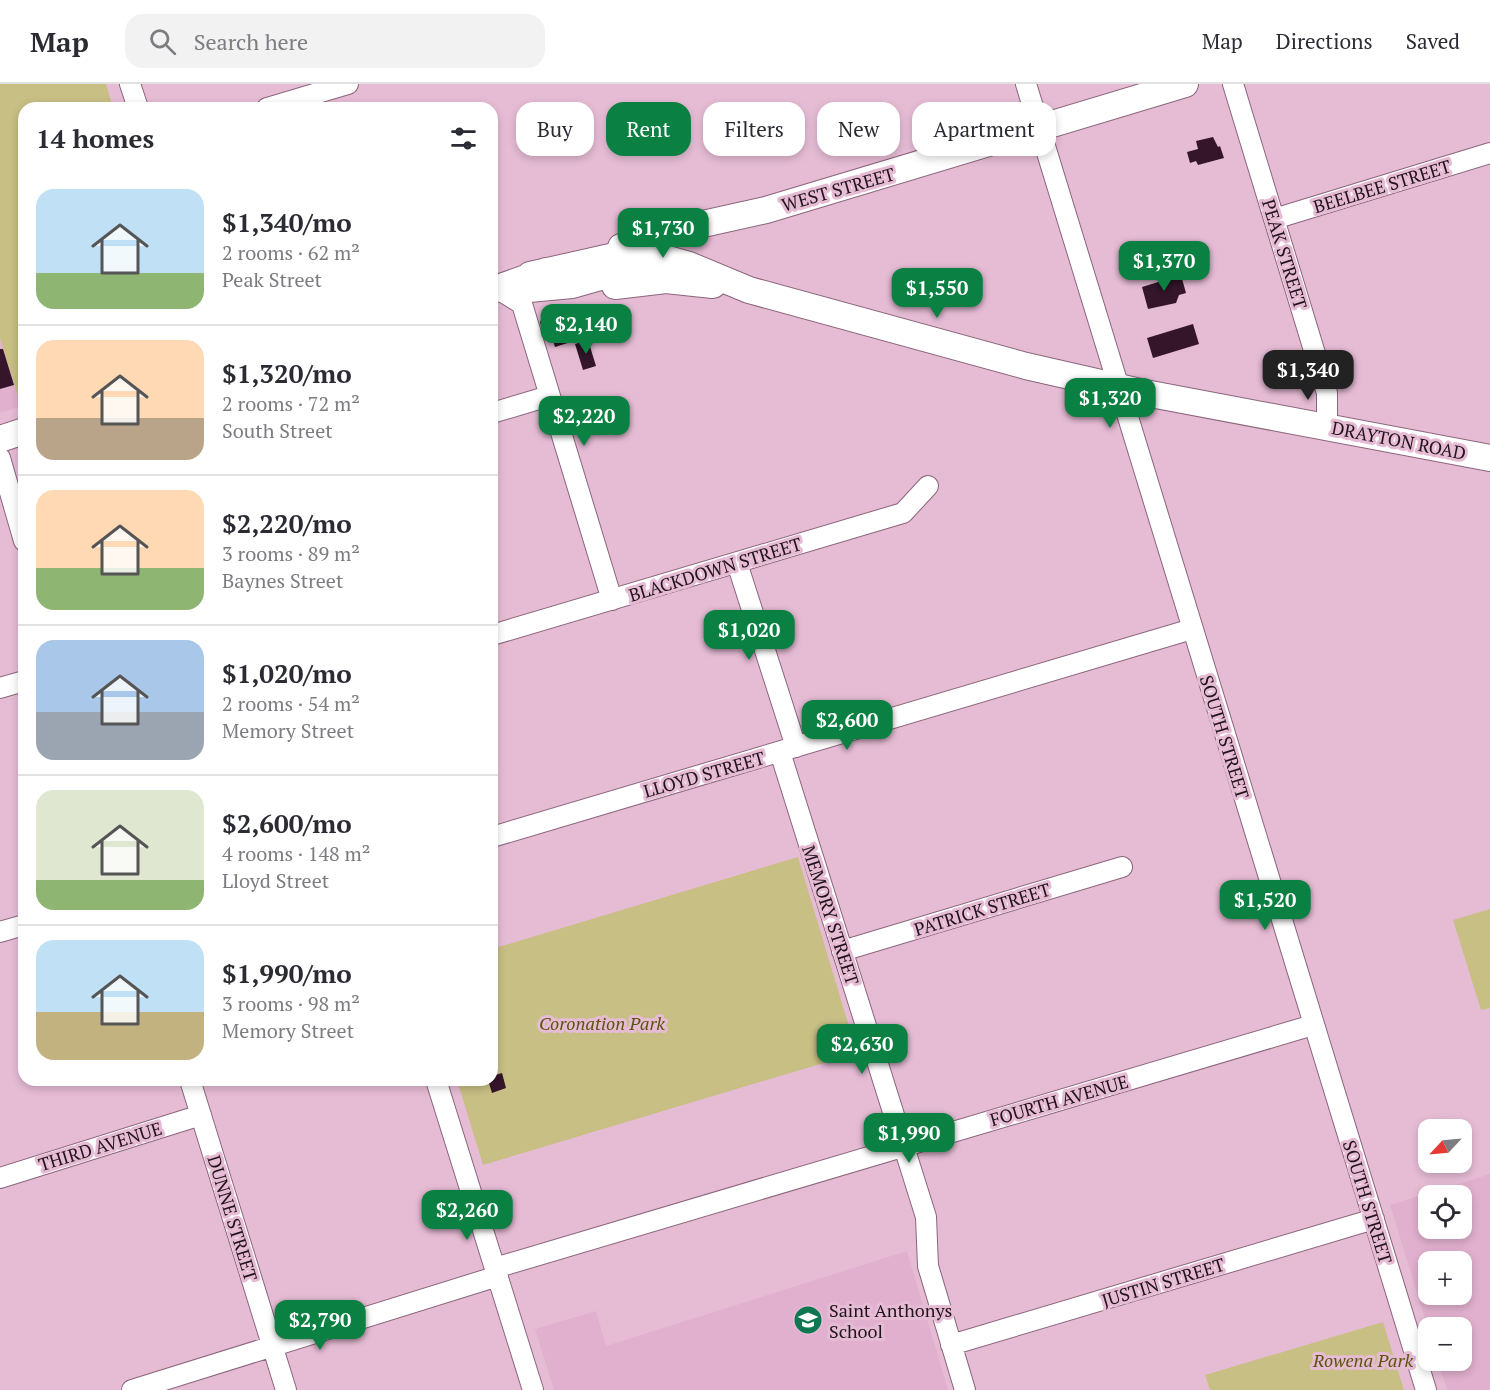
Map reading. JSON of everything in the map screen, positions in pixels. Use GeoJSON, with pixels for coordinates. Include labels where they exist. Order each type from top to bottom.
{"type":"FeatureCollection","features":[{"type":"Feature","properties":{"kind":"main road","name":"WEST STREET"},"geometry":{"type":"LineString","coordinates":[[1056,124],[1185,84]]}},
{"type":"Feature","properties":{"kind":"main road","name":"WEST STREET"},"geometry":{"type":"LineString","coordinates":[[766,210],[949,156]]}},
{"type":"Feature","properties":{"kind":"main road"},"geometry":{"type":"LineString","coordinates":[[572,285],[640,267],[683,243],[766,210]]}},
{"type":"Feature","properties":{"kind":"main road"},"geometry":{"type":"LineString","coordinates":[[502,294],[694,226],[766,210]]}},
{"type":"Feature","properties":{"kind":"main road"},"geometry":{"type":"LineString","coordinates":[[537,282],[628,253],[643,252],[689,265],[749,290]]}},
{"type":"Feature","properties":{"kind":"main road"},"geometry":{"type":"LineString","coordinates":[[537,282],[608,286],[666,280],[749,290]]}},
{"type":"Feature","properties":{"kind":"main road","name":"DRAYTON ROAD"},"geometry":{"type":"LineString","coordinates":[[749,290],[1026,366],[1116,387],[1490,458]]}},
{"type":"Feature","properties":{"kind":"main road"},"geometry":{"type":"LineString","coordinates":[[0,439],[18,433]]}},
{"type":"Feature","properties":{"kind":"street"},"geometry":{"type":"LineString","coordinates":[[130,84],[136,102]]}},
{"type":"Feature","properties":{"kind":"street"},"geometry":{"type":"LineString","coordinates":[[282,102],[316,89],[348,84]]}},
{"type":"Feature","properties":{"kind":"street","name":"SOUTH STREET"},"geometry":{"type":"LineString","coordinates":[[1026,84],[1032,102]]}},
{"type":"Feature","properties":{"kind":"street","name":"PEAK STREET"},"geometry":{"type":"LineString","coordinates":[[1233,84],[1327,393],[1327,426]]}},
{"type":"Feature","properties":{"kind":"street","name":"BEELBEE STREET"},"geometry":{"type":"LineString","coordinates":[[1274,219],[1490,153]]}},
{"type":"Feature","properties":{"kind":"street","name":"SOUTH STREET"},"geometry":{"type":"LineString","coordinates":[[1048,156],[1116,387],[1426,1390]]}},
{"type":"Feature","properties":{"kind":"street"},"geometry":{"type":"LineString","coordinates":[[502,294],[549,396],[612,600]]}},
{"type":"Feature","properties":{"kind":"street"},"geometry":{"type":"LineString","coordinates":[[498,411],[549,396]]}},
{"type":"Feature","properties":{"kind":"street"},"geometry":{"type":"LineString","coordinates":[[0,458],[18,520]]}},
{"type":"Feature","properties":{"kind":"street","name":"BLACKDOWN STREET"},"geometry":{"type":"LineString","coordinates":[[498,634],[903,513],[928,486]]}},
{"type":"Feature","properties":{"kind":"street","name":"MEMORY STREET"},"geometry":{"type":"LineString","coordinates":[[737,563],[842,951],[926,1217],[928,1266],[965,1390]]}},
{"type":"Feature","properties":{"kind":"street","name":"LLOYD STREET"},"geometry":{"type":"LineString","coordinates":[[498,835],[1192,629]]}},
{"type":"Feature","properties":{"kind":"street"},"geometry":{"type":"LineString","coordinates":[[0,688],[18,683]]}},
{"type":"Feature","properties":{"kind":"street","name":"PATRICK STREET"},"geometry":{"type":"LineString","coordinates":[[842,951],[1122,867]]}},
{"type":"Feature","properties":{"kind":"street"},"geometry":{"type":"LineString","coordinates":[[0,932],[18,927]]}},
{"type":"Feature","properties":{"kind":"street","name":"FOURTH AVENUE"},"geometry":{"type":"LineString","coordinates":[[132,1390],[496,1272],[904,1146],[1313,1025]]}},
{"type":"Feature","properties":{"kind":"street","name":"DUNNE STREET"},"geometry":{"type":"LineString","coordinates":[[192,1086],[286,1390]]}},
{"type":"Feature","properties":{"kind":"street"},"geometry":{"type":"LineString","coordinates":[[438,1086],[533,1390]]}},
{"type":"Feature","properties":{"kind":"street","name":"THIRD AVENUE"},"geometry":{"type":"LineString","coordinates":[[0,1178],[201,1115]]}},
{"type":"Feature","properties":{"kind":"street","name":"JUSTIN STREET"},"geometry":{"type":"LineString","coordinates":[[951,1345],[1374,1219]]}},
{"type":"Feature","properties":{"kind":"shaded area"},"geometry":{"type":"Polygon","coordinates":[[[0,338],[18,396],[18,407],[0,413],[0,338]]]}},
{"type":"Feature","properties":{"kind":"shaded area"},"geometry":{"type":"Polygon","coordinates":[[[1490,1174],[1490,1390],[1447,1390],[1441,1371],[1472,1371],[1472,1317],[1424,1317],[1421,1305],[1472,1305],[1472,1251],[1418,1251],[1418,1296],[1390,1205],[1418,1196],[1418,1239],[1472,1239],[1472,1185],[1455,1185],[1490,1174]]]}},
{"type":"Feature","properties":{"kind":"shaded area","name":"Saint Anthonys School"},"geometry":{"type":"Polygon","coordinates":[[[907,1251],[948,1390],[554,1390],[535,1329],[596,1311],[606,1346],[907,1251]]]}},
{"type":"Feature","properties":{"kind":"green space"},"geometry":{"type":"Polygon","coordinates":[[[0,84],[106,84],[111,102],[18,102],[18,396],[0,338],[0,84]]]}},
{"type":"Feature","properties":{"kind":"green space","name":"Coronation Park"},"geometry":{"type":"Polygon","coordinates":[[[798,857],[857,1053],[483,1165],[459,1086],[498,1086],[498,947],[798,857]]]}},
{"type":"Feature","properties":{"kind":"green space"},"geometry":{"type":"Polygon","coordinates":[[[1490,909],[1490,1008],[1481,1010],[1453,920],[1490,909]]]}},
{"type":"Feature","properties":{"kind":"green space","name":"Rowena Park"},"geometry":{"type":"Polygon","coordinates":[[[1383,1322],[1404,1390],[1210,1390],[1205,1375],[1383,1322]]]}},
{"type":"Feature","properties":{"kind":"building"},"geometry":{"type":"Polygon","coordinates":[[[1213,137],[1218,147],[1220,146],[1224,158],[1198,165],[1196,161],[1190,163],[1187,152],[1198,149],[1196,141],[1213,137]]]}},
{"type":"Feature","properties":{"kind":"building"},"geometry":{"type":"Polygon","coordinates":[[[1181,275],[1186,293],[1179,295],[1176,303],[1148,309],[1142,287],[1181,275]]]}},
{"type":"Feature","properties":{"kind":"building"},"geometry":{"type":"Polygon","coordinates":[[[563,307],[574,341],[555,347],[548,324],[541,326],[540,322],[545,312],[563,307]]]}},
{"type":"Feature","properties":{"kind":"building"},"geometry":{"type":"Polygon","coordinates":[[[1193,324],[1199,344],[1153,358],[1147,338],[1193,324]]]}},
{"type":"Feature","properties":{"kind":"building"},"geometry":{"type":"Polygon","coordinates":[[[588,340],[596,366],[583,370],[575,344],[588,340]]]}},
{"type":"Feature","properties":{"kind":"building"},"geometry":{"type":"Polygon","coordinates":[[[0,349],[3,349],[14,385],[0,389],[0,349]]]}},
{"type":"Feature","properties":{"kind":"building"},"geometry":{"type":"Polygon","coordinates":[[[502,1073],[506,1088],[492,1093],[490,1086],[498,1086],[498,1074],[502,1073]]]}},
{"type":"Feature","properties":{"kind":"place","name":"Saint Anthonys School"},"geometry":{"type":"Point","coordinates":[808,1320]}}]}
